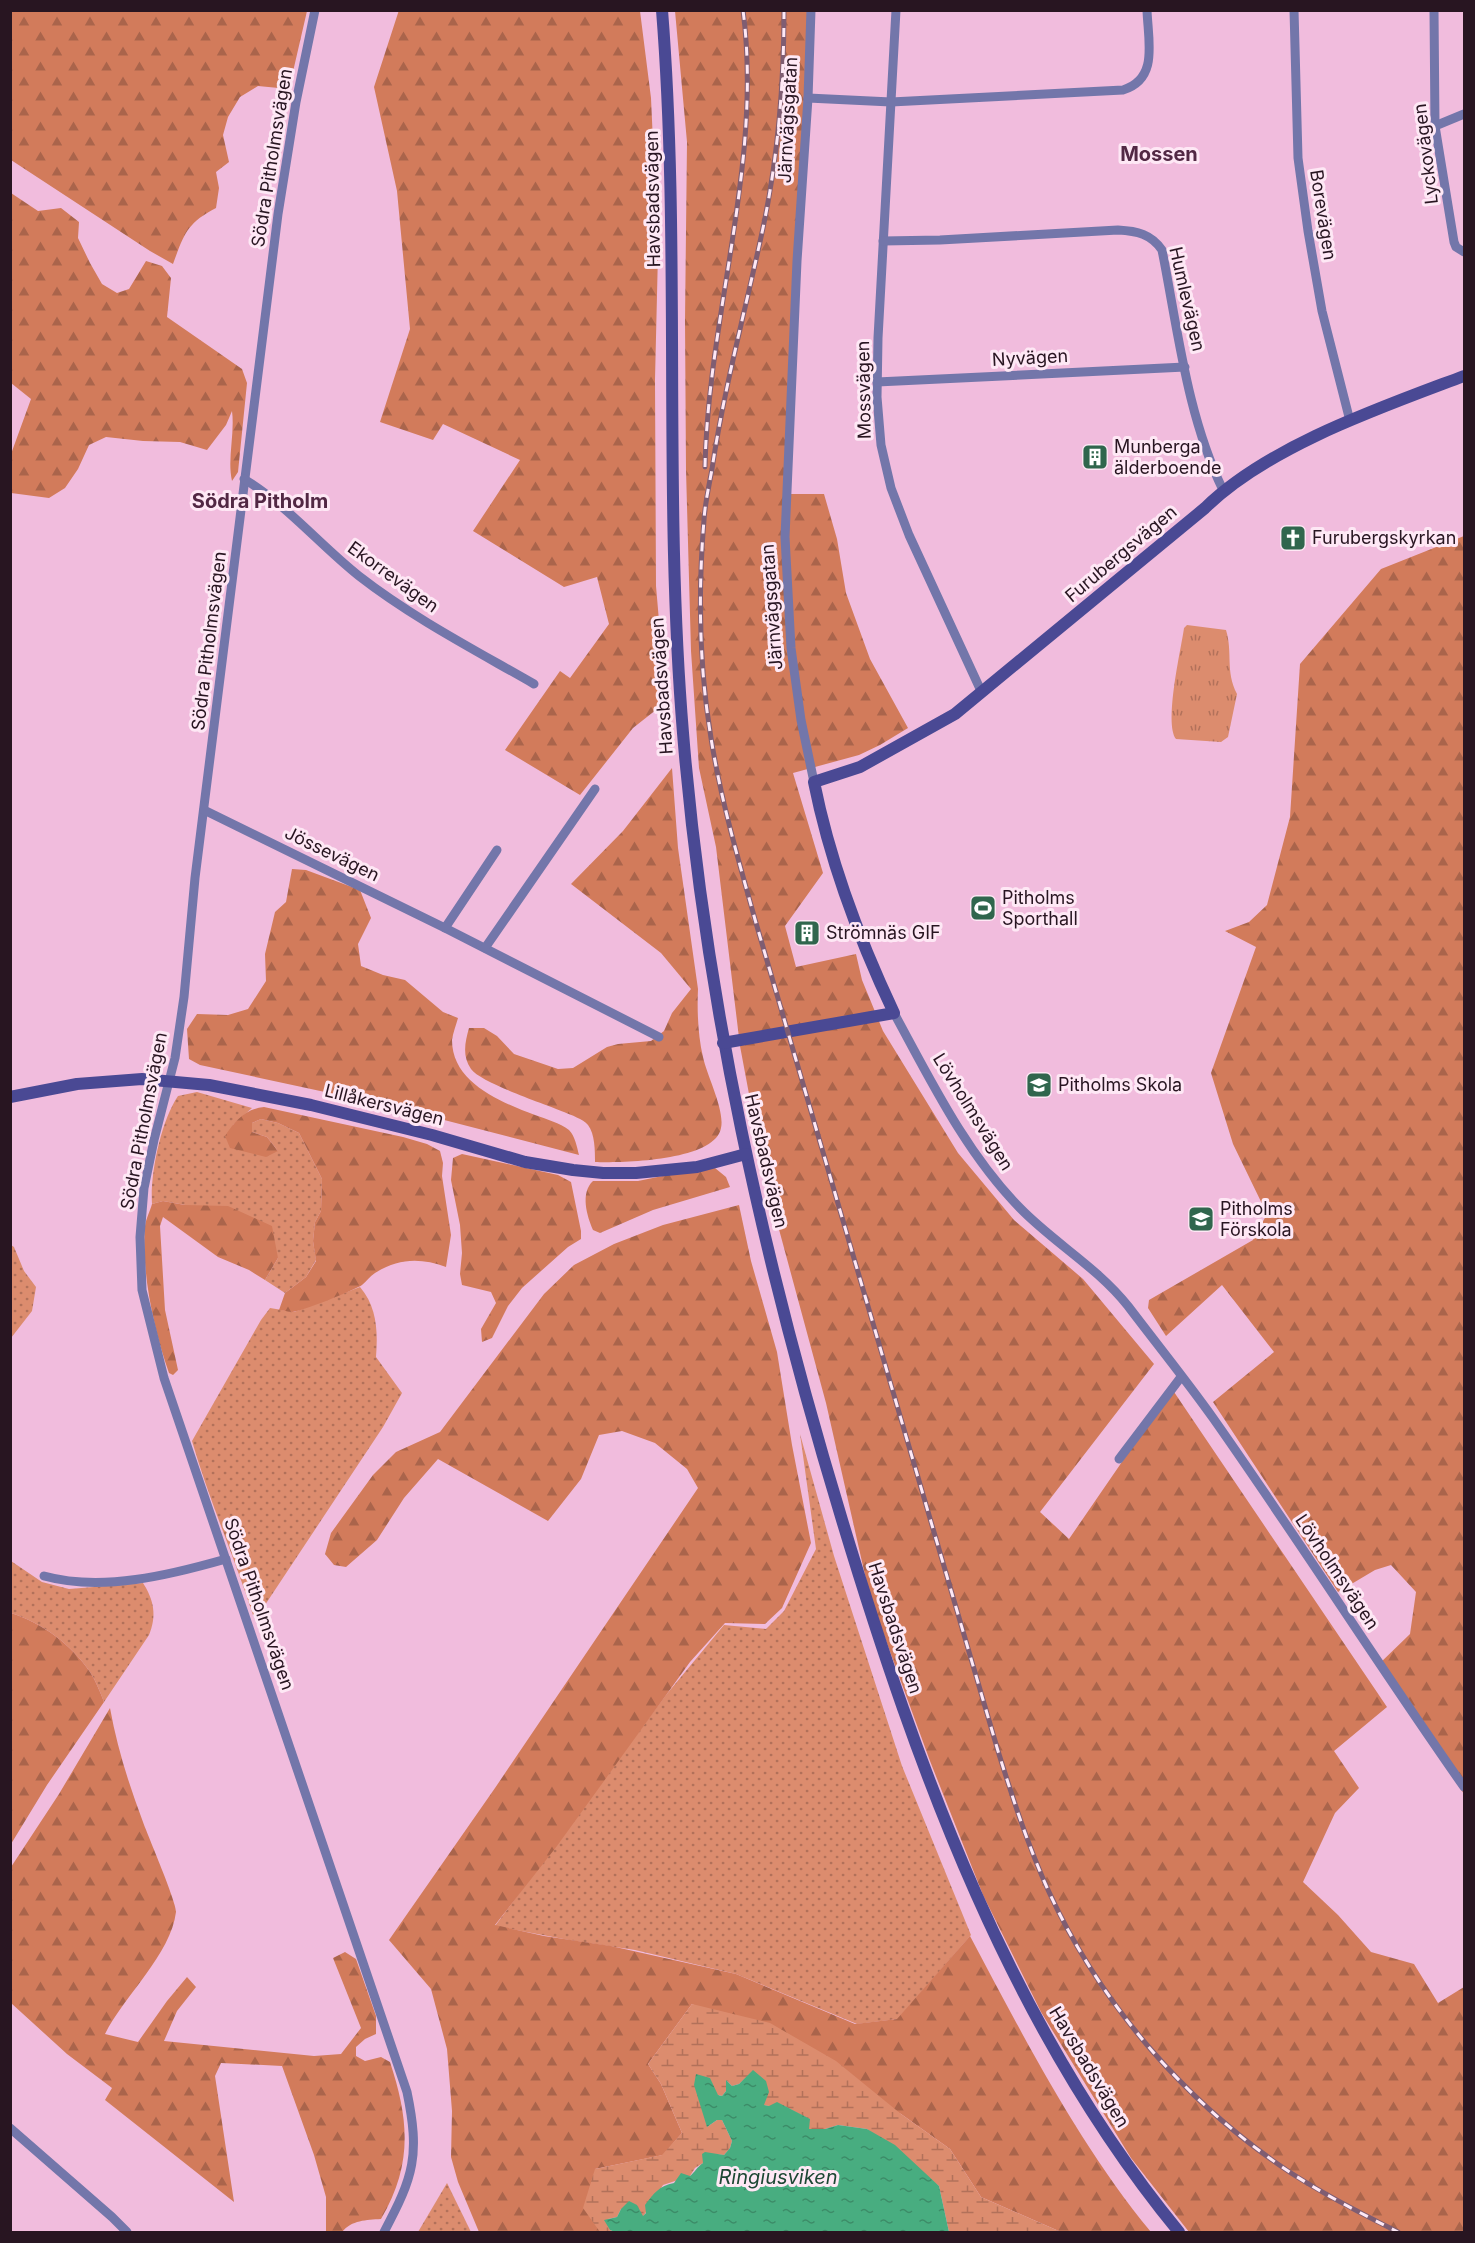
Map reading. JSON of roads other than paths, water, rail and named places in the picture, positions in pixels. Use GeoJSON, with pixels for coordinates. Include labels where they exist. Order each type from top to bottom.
{"type":"FeatureCollection","features":[{"type":"Feature","properties":{"kind":"main road","name":"Havsbadsvägen"},"geometry":{"type":"LineString","coordinates":[[662,10],[669,95],[672,190],[675,621],[683,733],[696,866],[710,968],[746,1154],[773,1272],[858,1576],[895,1687],[959,1855],[996,1937],[1046,2033],[1094,2116],[1154,2202],[1179,2232]]}},
{"type":"Feature","properties":{"kind":"main road","name":"Furubergsvägen"},"geometry":{"type":"LineString","coordinates":[[814,782],[860,767],[955,714],[1205,508],[1223,490],[1295,447],[1350,421],[1464,376]]}},
{"type":"Feature","properties":{"kind":"main road","name":"Järnvägsgatan"},"geometry":{"type":"LineString","coordinates":[[814,782],[822,822],[844,891],[894,1013]]}},
{"type":"Feature","properties":{"kind":"main road"},"geometry":{"type":"LineString","coordinates":[[723,1043],[894,1013]]}},
{"type":"Feature","properties":{"kind":"main road","name":"Lillåkersvägen"},"geometry":{"type":"LineString","coordinates":[[10,1097],[77,1084],[142,1079],[209,1085],[311,1105],[432,1135],[525,1162],[573,1170],[636,1173],[697,1167],[746,1154]]}},
{"type":"Feature","properties":{"kind":"street","name":"Södra Pitholmsvägen"},"geometry":{"type":"LineString","coordinates":[[315,10],[296,102],[278,214],[204,810],[184,997],[170,1081],[144,1188],[140,1237],[142,1290],[164,1378],[407,2092],[414,2127],[415,2151],[407,2184],[384,2232]]}},
{"type":"Feature","properties":{"kind":"street","name":"Järnvägsgatan"},"geometry":{"type":"LineString","coordinates":[[811,10],[785,537],[791,648],[801,720],[814,782]]}},
{"type":"Feature","properties":{"kind":"street","name":"Mossvägen"},"geometry":{"type":"LineString","coordinates":[[896,10],[877,382],[881,445],[891,488],[909,535],[982,693]]}},
{"type":"Feature","properties":{"kind":"street"},"geometry":{"type":"LineString","coordinates":[[808,98],[891,102],[1082,93],[1132,88],[1147,73],[1147,10]]}},
{"type":"Feature","properties":{"kind":"street","name":"Borevägen"},"geometry":{"type":"LineString","coordinates":[[1294,10],[1295,103],[1302,189],[1323,312],[1350,421]]}},
{"type":"Feature","properties":{"kind":"street","name":"Lyckovägen"},"geometry":{"type":"LineString","coordinates":[[1434,10],[1435,126],[1454,242],[1456,247],[1464,252]]}},
{"type":"Feature","properties":{"kind":"street"},"geometry":{"type":"LineString","coordinates":[[1435,126],[1464,114]]}},
{"type":"Feature","properties":{"kind":"street","name":"Humlevägen"},"geometry":{"type":"LineString","coordinates":[[883,241],[1118,230],[1146,234],[1156,241],[1162,250],[1185,367],[1206,454],[1223,490]]}},
{"type":"Feature","properties":{"kind":"street","name":"Nyvägen"},"geometry":{"type":"LineString","coordinates":[[877,382],[1185,367]]}},
{"type":"Feature","properties":{"kind":"street","name":"Ekorrevägen"},"geometry":{"type":"LineString","coordinates":[[244,479],[281,505],[360,577],[439,630],[534,684]]}},
{"type":"Feature","properties":{"kind":"street"},"geometry":{"type":"LineString","coordinates":[[485,948],[595,789]]}},
{"type":"Feature","properties":{"kind":"street","name":"Jössevägen"},"geometry":{"type":"LineString","coordinates":[[204,810],[659,1036]]}},
{"type":"Feature","properties":{"kind":"street"},"geometry":{"type":"LineString","coordinates":[[445,928],[497,850]]}},
{"type":"Feature","properties":{"kind":"street","name":"Lövholmsvägen"},"geometry":{"type":"LineString","coordinates":[[894,1013],[951,1115],[1002,1189],[1032,1220],[1116,1292],[1212,1416],[1464,1787]]}},
{"type":"Feature","properties":{"kind":"street"},"geometry":{"type":"LineString","coordinates":[[1119,1459],[1181,1377]]}},
{"type":"Feature","properties":{"kind":"street"},"geometry":{"type":"LineString","coordinates":[[44,1576],[63,1581],[118,1581],[151,1577],[226,1559]]}},
{"type":"Feature","properties":{"kind":"street"},"geometry":{"type":"LineString","coordinates":[[10,2128],[127,2232]]}},
{"type":"Feature","properties":{"kind":"water","name":"Ringiusviken"},"geometry":{"type":"Polygon","coordinates":[[[753,2070],[766,2081],[769,2092],[764,2105],[769,2106],[777,2102],[810,2119],[809,2129],[825,2129],[838,2125],[867,2129],[895,2145],[939,2186],[949,2232],[615,2232],[610,2230],[604,2220],[617,2217],[629,2201],[637,2205],[643,2216],[646,2213],[645,2205],[654,2194],[664,2186],[674,2183],[681,2173],[690,2176],[703,2163],[702,2154],[705,2152],[724,2155],[730,2148],[732,2141],[722,2120],[717,2120],[707,2127],[694,2085],[696,2074],[710,2078],[718,2095],[722,2096],[726,2091],[726,2080],[732,2086],[739,2084],[753,2070]]]}},
{"type":"Feature","properties":{"kind":"railway"},"geometry":{"type":"LineString","coordinates":[[705,467],[708,410],[741,182],[746,125],[747,67],[743,10]]}},
{"type":"Feature","properties":{"kind":"railway"},"geometry":{"type":"LineString","coordinates":[[784,10],[783,65],[773,174],[723,408],[706,501],[702,547],[700,602],[707,711],[720,785],[743,877],[998,1751],[1015,1805],[1049,1892],[1094,1974],[1121,2012],[1182,2084],[1253,2146],[1291,2173],[1330,2197],[1398,2232]]}},
{"type":"Feature","properties":{"kind":"place","name":"Munberga älderboende"},"geometry":{"type":"Point","coordinates":[1095,457]}},
{"type":"Feature","properties":{"kind":"place","name":"Furubergskyrkan"},"geometry":{"type":"Point","coordinates":[1293,538]}},
{"type":"Feature","properties":{"kind":"place","name":"Pitholms Sporthall"},"geometry":{"type":"Point","coordinates":[983,908]}},
{"type":"Feature","properties":{"kind":"place","name":"Strömnäs GIF"},"geometry":{"type":"Point","coordinates":[807,933]}},
{"type":"Feature","properties":{"kind":"place","name":"Pitholms Skola"},"geometry":{"type":"Point","coordinates":[1039,1085]}},
{"type":"Feature","properties":{"kind":"place","name":"Pitholms Förskola"},"geometry":{"type":"Point","coordinates":[1201,1219]}},
{"type":"Feature","properties":{"kind":"district","name":"Mossen"},"geometry":{"type":"Point","coordinates":[1159,154]}},
{"type":"Feature","properties":{"kind":"district","name":"Södra Pitholm"},"geometry":{"type":"Point","coordinates":[260,501]}}]}
